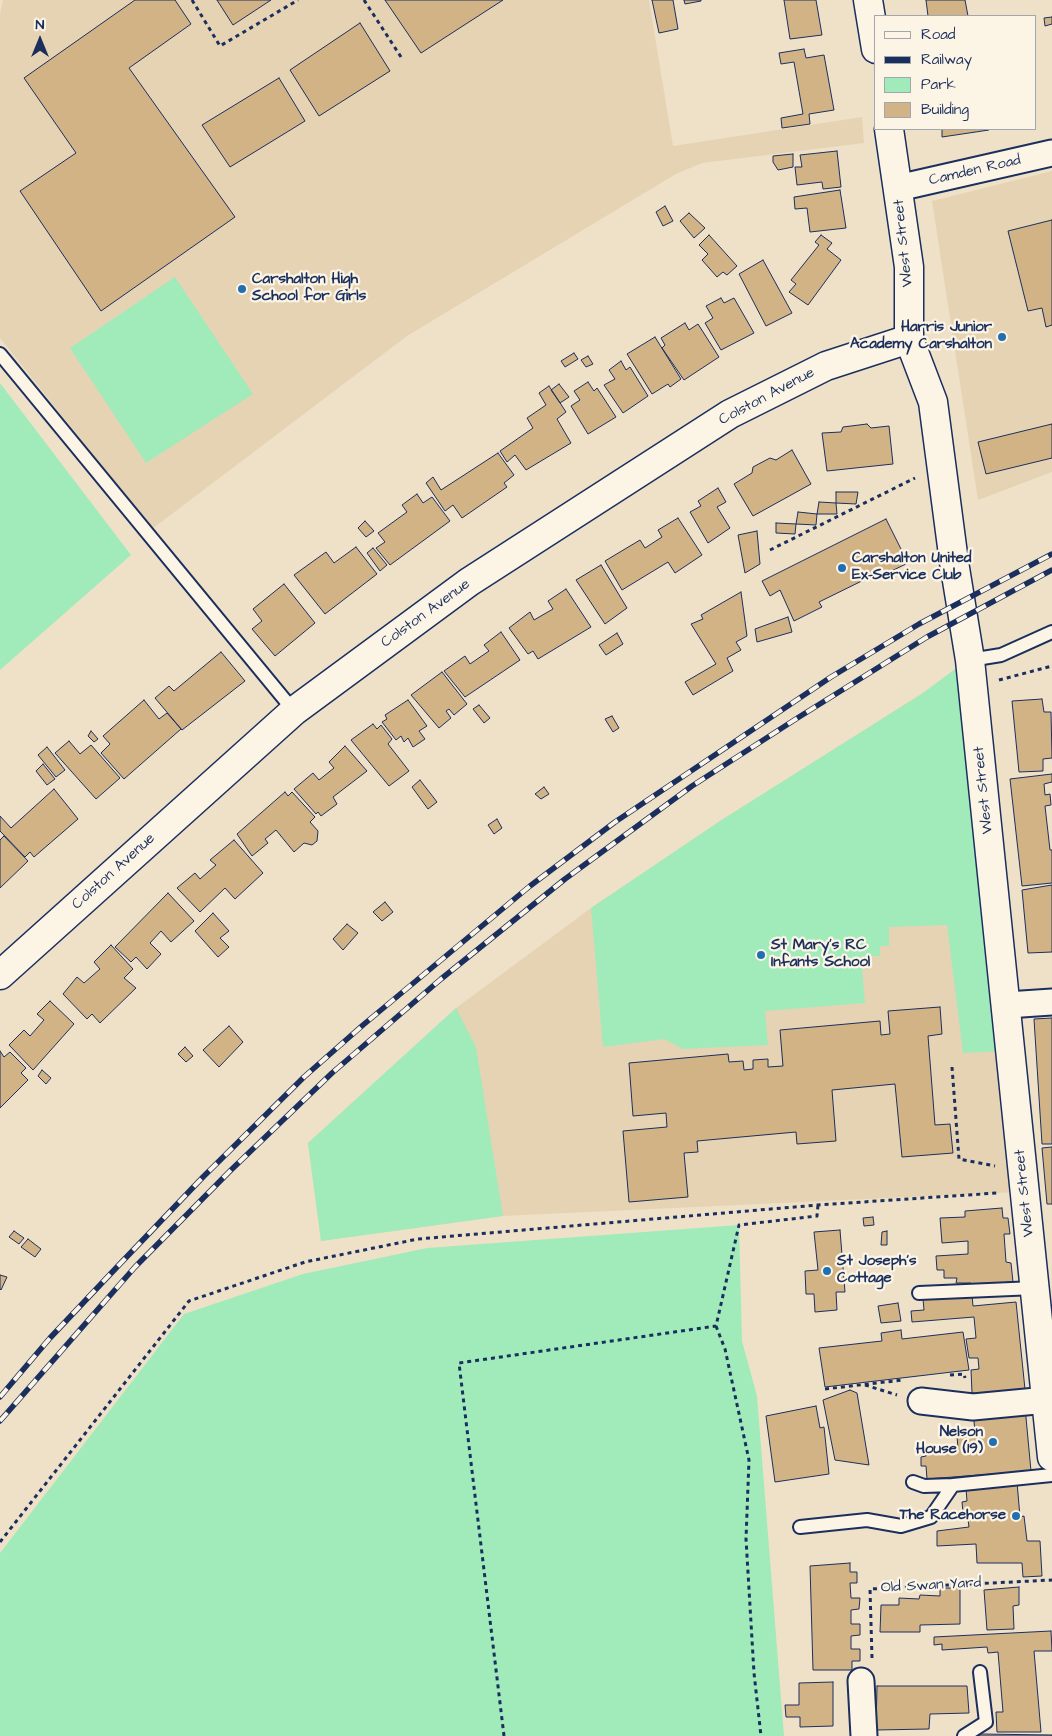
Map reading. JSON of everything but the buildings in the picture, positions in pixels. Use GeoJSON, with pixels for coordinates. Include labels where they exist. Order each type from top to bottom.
{"type":"FeatureCollection","features":[{"type":"Feature","properties":{"kind":"main road"},"geometry":{"type":"LineString","coordinates":[[868,0],[874,37]]}},
{"type":"Feature","properties":{"kind":"main road","name":"West Street"},"geometry":{"type":"LineString","coordinates":[[889,130],[909,267],[909,339],[933,402],[970,660],[1035,1288],[1048,1385],[1052,1456]]}},
{"type":"Feature","properties":{"kind":"main road","name":"Colston Avenue"},"geometry":{"type":"LineString","coordinates":[[0,975],[294,711],[469,582],[730,414],[826,366],[909,339]]}},
{"type":"Feature","properties":{"kind":"street","name":"Camden Road"},"geometry":{"type":"LineString","coordinates":[[898,188],[1052,153]]}},
{"type":"Feature","properties":{"kind":"street"},"geometry":{"type":"LineString","coordinates":[[1007,1006],[1052,1002]]}},
{"type":"Feature","properties":{"kind":"street"},"geometry":{"type":"LineString","coordinates":[[922,1401],[973,1407],[1048,1385]]}},
{"type":"Feature","properties":{"kind":"street"},"geometry":{"type":"LineString","coordinates":[[861,1681],[864,1736]]}},
{"type":"Feature","properties":{"kind":"lane"},"geometry":{"type":"LineString","coordinates":[[0,354],[294,711]]}},
{"type":"Feature","properties":{"kind":"lane"},"geometry":{"type":"LineString","coordinates":[[970,660],[1001,654],[1052,632]]}},
{"type":"Feature","properties":{"kind":"lane"},"geometry":{"type":"LineString","coordinates":[[919,1293],[1035,1288]]}},
{"type":"Feature","properties":{"kind":"lane"},"geometry":{"type":"LineString","coordinates":[[913,1482],[924,1486],[953,1485],[1052,1475]]}},
{"type":"Feature","properties":{"kind":"lane"},"geometry":{"type":"LineString","coordinates":[[800,1527],[867,1520],[901,1526],[931,1518],[953,1485]]}},
{"type":"Feature","properties":{"kind":"lane"},"geometry":{"type":"LineString","coordinates":[[964,1736],[986,1722],[980,1672]]}},
{"type":"Feature","properties":{"kind":"path"},"geometry":{"type":"LineString","coordinates":[[192,0],[220,46],[298,0]]}},
{"type":"Feature","properties":{"kind":"path"},"geometry":{"type":"LineString","coordinates":[[364,0],[401,57]]}},
{"type":"Feature","properties":{"kind":"path"},"geometry":{"type":"LineString","coordinates":[[770,550],[942,465]]}},
{"type":"Feature","properties":{"kind":"path"},"geometry":{"type":"LineString","coordinates":[[973,687],[1052,666]]}},
{"type":"Feature","properties":{"kind":"path"},"geometry":{"type":"LineString","coordinates":[[952,1067],[959,1159],[1024,1181]]}},
{"type":"Feature","properties":{"kind":"path"},"geometry":{"type":"LineString","coordinates":[[0,1542],[190,1302],[305,1262],[418,1239],[818,1205],[1024,1181]]}},
{"type":"Feature","properties":{"kind":"path"},"geometry":{"type":"LineString","coordinates":[[761,1736],[754,1673],[746,1539],[749,1460],[725,1349],[716,1326],[738,1225],[817,1216],[818,1205]]}},
{"type":"Feature","properties":{"kind":"path"},"geometry":{"type":"LineString","coordinates":[[504,1736],[459,1363],[716,1326]]}},
{"type":"Feature","properties":{"kind":"path"},"geometry":{"type":"LineString","coordinates":[[825,1389],[910,1380]]}},
{"type":"Feature","properties":{"kind":"path"},"geometry":{"type":"LineString","coordinates":[[864,1384],[883,1392],[922,1401]]}},
{"type":"Feature","properties":{"kind":"path","name":"Old Swan Yard"},"geometry":{"type":"LineString","coordinates":[[861,1681],[872,1660],[870,1589],[1052,1580]]}},
{"type":"Feature","properties":{"kind":"shaded area","name":"Carshalton High School for Girls"},"geometry":{"type":"Polygon","coordinates":[[[3,0],[649,0],[673,146],[862,117],[864,143],[702,163],[676,174],[407,336],[152,529],[0,338],[0,13],[3,0]]]}},
{"type":"Feature","properties":{"kind":"shaded area","name":"Harris Junior Academy Carshalton"},"geometry":{"type":"Polygon","coordinates":[[[1052,171],[1052,472],[978,500],[932,201],[1052,171]]]}},
{"type":"Feature","properties":{"kind":"shaded area","name":"St Mary's RC Infants School"},"geometry":{"type":"Polygon","coordinates":[[[958,667],[1017,1192],[503,1216],[321,1241],[308,1143],[456,1008],[591,908],[720,821],[923,693],[958,667]]]}},
{"type":"Feature","properties":{"kind":"green space"},"geometry":{"type":"Polygon","coordinates":[[[175,277],[253,394],[146,463],[70,348],[175,277]]]}},
{"type":"Feature","properties":{"kind":"green space"},"geometry":{"type":"Polygon","coordinates":[[[0,383],[131,555],[0,670],[0,383]]]}},
{"type":"Feature","properties":{"kind":"green space"},"geometry":{"type":"Polygon","coordinates":[[[958,667],[1005,1051],[963,1053],[947,925],[889,927],[889,946],[880,946],[880,956],[861,956],[865,1003],[765,1011],[768,1045],[683,1049],[664,1039],[603,1047],[591,908],[720,821],[923,693],[958,667]]]}},
{"type":"Feature","properties":{"kind":"green space"},"geometry":{"type":"Polygon","coordinates":[[[456,1008],[476,1047],[503,1216],[321,1241],[308,1143],[456,1008]]]}},
{"type":"Feature","properties":{"kind":"green space"},"geometry":{"type":"Polygon","coordinates":[[[739,1225],[742,1341],[757,1396],[784,1736],[0,1736],[0,1553],[184,1314],[303,1274],[427,1248],[739,1225]]]}},
{"type":"Feature","properties":{"kind":"railway"},"geometry":{"type":"LineString","coordinates":[[0,1397],[50,1338],[117,1267],[203,1177],[304,1077],[363,1025],[530,886],[615,822],[831,677],[919,624],[1052,554]]}},
{"type":"Feature","properties":{"kind":"railway"},"geometry":{"type":"LineString","coordinates":[[0,1421],[135,1267],[231,1170],[332,1073],[441,979],[565,879],[692,786],[927,637],[1052,570]]}},
{"type":"Feature","properties":{"kind":"place","name":"Carshalton High School for Girls"},"geometry":{"type":"Point","coordinates":[242,289]}},
{"type":"Feature","properties":{"kind":"place","name":"Harris Junior Academy Carshalton"},"geometry":{"type":"Point","coordinates":[1002,337]}},
{"type":"Feature","properties":{"kind":"place","name":"Carshalton United Ex-Service Club"},"geometry":{"type":"Point","coordinates":[842,568]}},
{"type":"Feature","properties":{"kind":"place","name":"St Mary's RC Infants School"},"geometry":{"type":"Point","coordinates":[761,955]}},
{"type":"Feature","properties":{"kind":"place","name":"St Joseph's Cottage"},"geometry":{"type":"Point","coordinates":[827,1271]}},
{"type":"Feature","properties":{"kind":"place","name":"Nelson House (19)"},"geometry":{"type":"Point","coordinates":[993,1442]}},
{"type":"Feature","properties":{"kind":"place","name":"The Racehorse"},"geometry":{"type":"Point","coordinates":[1016,1516]}}]}
